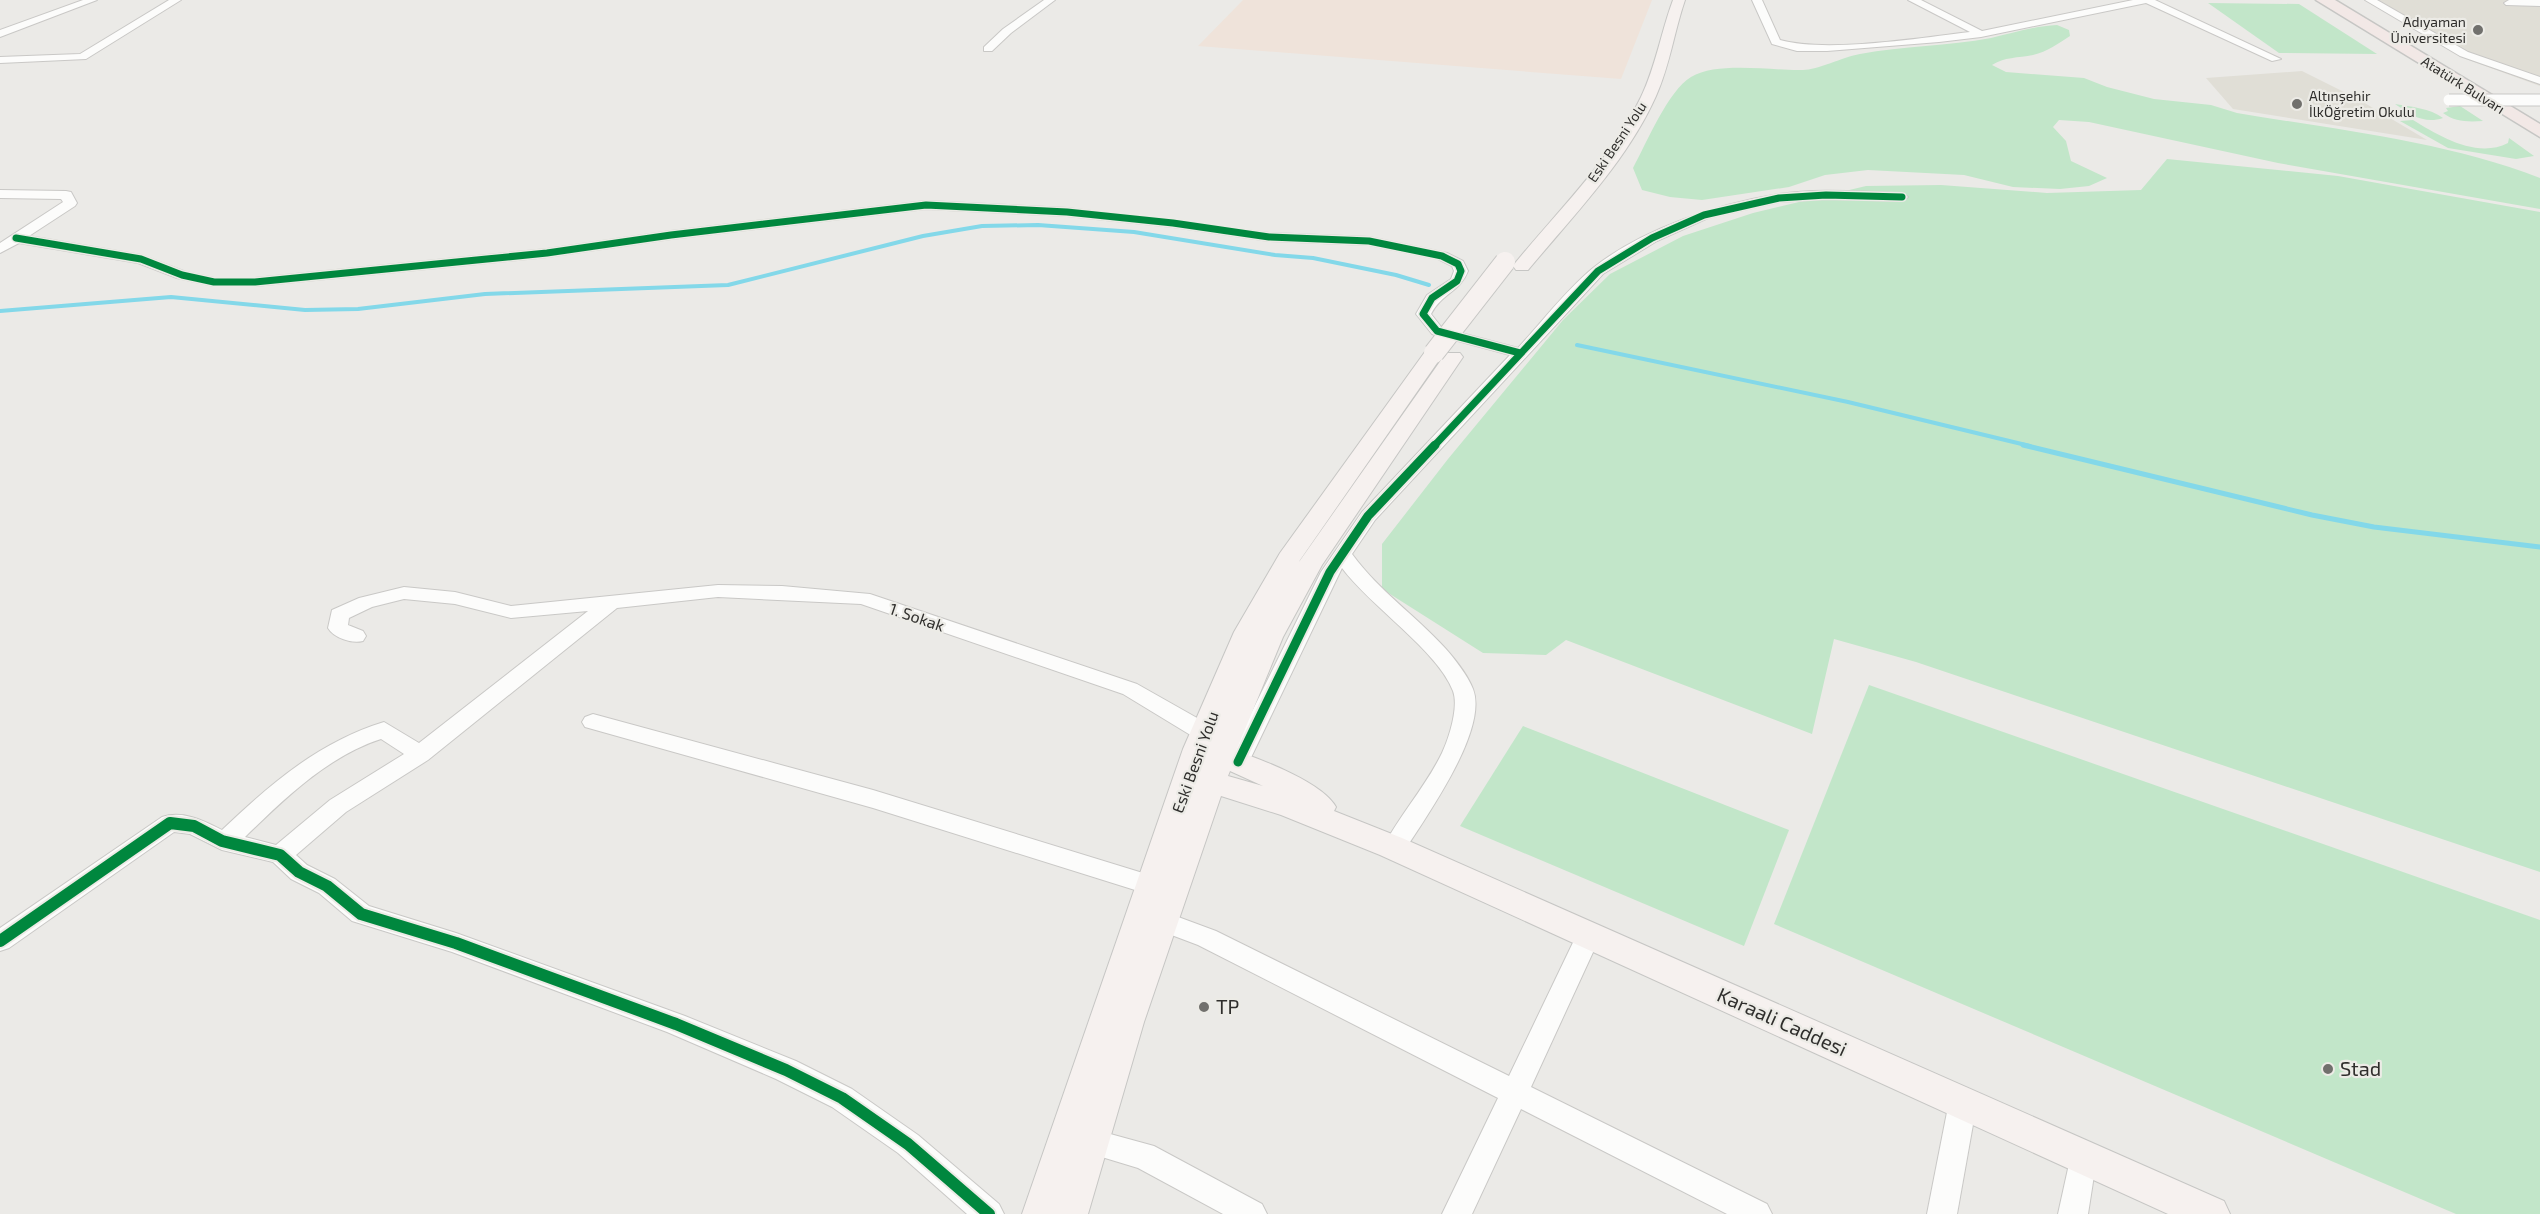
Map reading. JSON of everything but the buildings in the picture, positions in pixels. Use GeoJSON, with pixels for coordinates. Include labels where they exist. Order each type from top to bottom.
{"type":"FeatureCollection","features":[{"type":"Feature","properties":{"kind":"highway"},"geometry":{"type":"LineString","coordinates":[[2307,0],[2417,65],[2498,107]]}},
{"type":"Feature","properties":{"kind":"highway","name":"Atatürk Bulvarı"},"geometry":{"type":"LineString","coordinates":[[2324,0],[2540,132]]}},
{"type":"Feature","properties":{"kind":"highway","name":"Atatürk Bulvarı"},"geometry":{"type":"LineString","coordinates":[[2340,0],[2532,104],[2540,117]]}},
{"type":"Feature","properties":{"kind":"highway"},"geometry":{"type":"LineString","coordinates":[[2356,0],[2532,104]]}},
{"type":"Feature","properties":{"kind":"main road","name":"Eski Besni Yolu"},"geometry":{"type":"LineString","coordinates":[[1041,1214],[1151,885],[1295,587],[1443,355],[1513,264],[1621,114],[1644,73],[1667,0]]}},
{"type":"Feature","properties":{"kind":"main road","name":"Eski Besni Yolu"},"geometry":{"type":"LineString","coordinates":[[1513,264],[1594,176],[1639,110],[1658,75],[1668,27],[1679,0]]}},
{"type":"Feature","properties":{"kind":"main road","name":"Eski Besni Yolu"},"geometry":{"type":"LineString","coordinates":[[1069,1214],[1127,1022],[1162,921],[1210,760]]}},
{"type":"Feature","properties":{"kind":"main road","name":"Karaali Caddesi"},"geometry":{"type":"LineString","coordinates":[[1210,760],[1235,787],[1354,828],[1588,937],[1963,1102],[2209,1214]]}},
{"type":"Feature","properties":{"kind":"street"},"geometry":{"type":"LineString","coordinates":[[0,34],[92,0]]}},
{"type":"Feature","properties":{"kind":"street"},"geometry":{"type":"LineString","coordinates":[[0,60],[82,57],[176,0]]}},
{"type":"Feature","properties":{"kind":"street"},"geometry":{"type":"LineString","coordinates":[[988,49],[1006,31],[1050,0]]}},
{"type":"Feature","properties":{"kind":"street"},"geometry":{"type":"LineString","coordinates":[[1757,0],[1776,42],[1788,47],[1827,48],[1981,34],[2147,0],[2276,59]]}},
{"type":"Feature","properties":{"kind":"street"},"geometry":{"type":"LineString","coordinates":[[1913,0],[1981,34]]}},
{"type":"Feature","properties":{"kind":"street"},"geometry":{"type":"LineString","coordinates":[[2370,0],[2464,54],[2540,81]]}},
{"type":"Feature","properties":{"kind":"street"},"geometry":{"type":"LineString","coordinates":[[2509,3],[2540,3]]}},
{"type":"Feature","properties":{"kind":"street"},"geometry":{"type":"LineString","coordinates":[[2449,100],[2532,104]]}},
{"type":"Feature","properties":{"kind":"street"},"geometry":{"type":"LineString","coordinates":[[0,194],[66,195],[70,203],[0,249]]}},
{"type":"Feature","properties":{"kind":"street"},"geometry":{"type":"LineString","coordinates":[[1210,760],[1368,516],[1598,271],[1652,238],[1704,215],[1779,198],[1826,195],[1902,197]]}},
{"type":"Feature","properties":{"kind":"street"},"geometry":{"type":"LineString","coordinates":[[16,238],[141,259],[182,275],[214,282],[255,282],[547,253],[671,235],[926,205],[1068,212],[1173,223],[1269,237],[1369,241],[1442,256],[1458,264],[1461,271],[1457,281],[1432,298],[1423,314],[1430,325],[1437,331],[1520,353]]}},
{"type":"Feature","properties":{"kind":"street"},"geometry":{"type":"LineString","coordinates":[[1342,554],[1364,584],[1438,653],[1463,690],[1465,707],[1453,753],[1395,847]]}},
{"type":"Feature","properties":{"kind":"street","name":"1. Sokak"},"geometry":{"type":"LineString","coordinates":[[356,636],[338,628],[339,615],[366,602],[404,593],[455,598],[511,612],[718,591],[782,592],[863,598],[1130,689],[1210,760]]}},
{"type":"Feature","properties":{"kind":"street"},"geometry":{"type":"LineString","coordinates":[[280,855],[338,806],[420,754],[610,603]]}},
{"type":"Feature","properties":{"kind":"street"},"geometry":{"type":"LineString","coordinates":[[593,722],[918,811],[1151,885]]}},
{"type":"Feature","properties":{"kind":"street"},"geometry":{"type":"LineString","coordinates":[[226,841],[268,800],[362,735],[384,730],[420,754]]}},
{"type":"Feature","properties":{"kind":"street"},"geometry":{"type":"LineString","coordinates":[[0,941],[170,823],[195,826],[226,841],[280,855],[299,872],[327,886],[361,914],[456,944],[676,1024],[786,1070],[842,1098],[908,1144],[989,1214]]}},
{"type":"Feature","properties":{"kind":"street"},"geometry":{"type":"LineString","coordinates":[[1162,921],[1207,938],[1757,1214]]}},
{"type":"Feature","properties":{"kind":"street"},"geometry":{"type":"LineString","coordinates":[[1457,1214],[1588,937]]}},
{"type":"Feature","properties":{"kind":"street"},"geometry":{"type":"LineString","coordinates":[[1942,1214],[1963,1102]]}},
{"type":"Feature","properties":{"kind":"street"},"geometry":{"type":"LineString","coordinates":[[1092,1142],[1144,1156],[1252,1214]]}},
{"type":"Feature","properties":{"kind":"street"},"geometry":{"type":"LineString","coordinates":[[2073,1214],[2083,1156]]}},
{"type":"Feature","properties":{"kind":"shaded area"},"geometry":{"type":"Polygon","coordinates":[[[1243,0],[1652,0],[1621,79],[1198,46],[1243,0]]]}},
{"type":"Feature","properties":{"kind":"shaded area","name":"Adıyaman Üniversitesi"},"geometry":{"type":"Polygon","coordinates":[[[2366,0],[2540,0],[2540,86],[2466,59],[2366,0]]]}},
{"type":"Feature","properties":{"kind":"shaded area","name":"Altınşehir İlkÖğretim Okulu"},"geometry":{"type":"Polygon","coordinates":[[[2302,71],[2358,99],[2427,140],[2233,109],[2206,78],[2302,71]]]}},
{"type":"Feature","properties":{"kind":"green space"},"geometry":{"type":"Polygon","coordinates":[[[2208,3],[2299,4],[2377,54],[2279,53],[2208,3]]]}},
{"type":"Feature","properties":{"kind":"green space"},"geometry":{"type":"Polygon","coordinates":[[[2057,25],[2069,30],[2070,36],[2038,54],[2006,59],[1992,65],[2006,72],[2084,78],[2107,87],[2154,99],[2211,105],[2237,113],[2390,138],[2466,155],[2540,178],[2540,209],[2278,163],[2089,122],[2059,120],[2053,127],[2066,141],[2071,161],[2107,178],[2089,186],[2060,189],[2013,187],[1964,175],[1868,170],[1825,175],[1789,187],[1702,200],[1670,197],[1642,190],[1633,168],[1674,93],[1691,77],[1702,72],[1730,68],[1809,69],[1860,54],[1975,41],[2032,28],[2057,25]]]}},
{"type":"Feature","properties":{"kind":"green space"},"geometry":{"type":"Polygon","coordinates":[[[2395,104],[2426,110],[2443,118],[2430,120],[2419,118],[2395,104]]]}},
{"type":"Feature","properties":{"kind":"green space"},"geometry":{"type":"Polygon","coordinates":[[[2460,106],[2483,121],[2462,121],[2443,113],[2448,111],[2446,108],[2460,106]]]}},
{"type":"Feature","properties":{"kind":"green space"},"geometry":{"type":"Polygon","coordinates":[[[2413,120],[2446,139],[2471,147],[2496,147],[2508,143],[2509,138],[2534,156],[2516,159],[2448,148],[2400,121],[2413,120]]]}},
{"type":"Feature","properties":{"kind":"green space"},"geometry":{"type":"Polygon","coordinates":[[[2167,159],[2338,176],[2540,212],[2540,872],[1916,662],[1834,639],[1812,734],[1566,640],[1546,655],[1483,653],[1382,589],[1382,544],[1448,459],[1563,320],[1610,274],[1683,236],[1753,213],[1866,186],[1941,185],[2047,193],[2141,190],[2167,159]]]}},
{"type":"Feature","properties":{"kind":"green space","name":"Stad"},"geometry":{"type":"Polygon","coordinates":[[[1869,685],[2540,920],[2540,1214],[2456,1214],[1774,924],[1869,685]]]}},
{"type":"Feature","properties":{"kind":"green space"},"geometry":{"type":"Polygon","coordinates":[[[1523,726],[1789,830],[1744,946],[1460,826],[1523,726]]]}},
{"type":"Feature","properties":{"kind":"waterway"},"geometry":{"type":"LineString","coordinates":[[0,311],[171,297],[305,310],[358,309],[485,294],[728,285],[923,236],[982,226],[1038,225],[1134,232],[1275,255],[1313,258],[1396,275],[1429,285]]}},
{"type":"Feature","properties":{"kind":"waterway"},"geometry":{"type":"LineString","coordinates":[[1577,345],[1848,402],[2030,446]]}},
{"type":"Feature","properties":{"kind":"waterway"},"geometry":{"type":"LineString","coordinates":[[2023,445],[2312,515],[2374,527],[2540,547]]}},
{"type":"Feature","properties":{"kind":"cycle path"},"geometry":{"type":"LineString","coordinates":[[1238,762],[1330,572],[1368,516],[1598,271],[1652,238],[1704,215],[1779,198],[1826,195],[1902,197]]}},
{"type":"Feature","properties":{"kind":"cycle path"},"geometry":{"type":"LineString","coordinates":[[16,238],[141,259],[182,275],[214,282],[255,282],[547,253],[671,235],[926,205],[1067,212],[1173,223],[1269,237],[1369,241],[1442,256],[1458,264],[1461,271],[1457,281],[1432,298],[1423,314],[1437,331],[1520,353]]}},
{"type":"Feature","properties":{"kind":"cycle path"},"geometry":{"type":"LineString","coordinates":[[0,941],[170,823],[194,826],[222,841],[280,855],[299,872],[327,886],[361,914],[456,943],[676,1024],[786,1070],[842,1098],[908,1144],[989,1214]]}},
{"type":"Feature","properties":{"kind":"place","name":"Adıyaman Üniversitesi"},"geometry":{"type":"Point","coordinates":[2478,30]}},
{"type":"Feature","properties":{"kind":"place","name":"Altınşehir İlkÖğretim Okulu"},"geometry":{"type":"Point","coordinates":[2297,104]}},
{"type":"Feature","properties":{"kind":"place","name":"TP"},"geometry":{"type":"Point","coordinates":[1204,1007]}},
{"type":"Feature","properties":{"kind":"place","name":"Stad"},"geometry":{"type":"Point","coordinates":[2328,1069]}}]}
